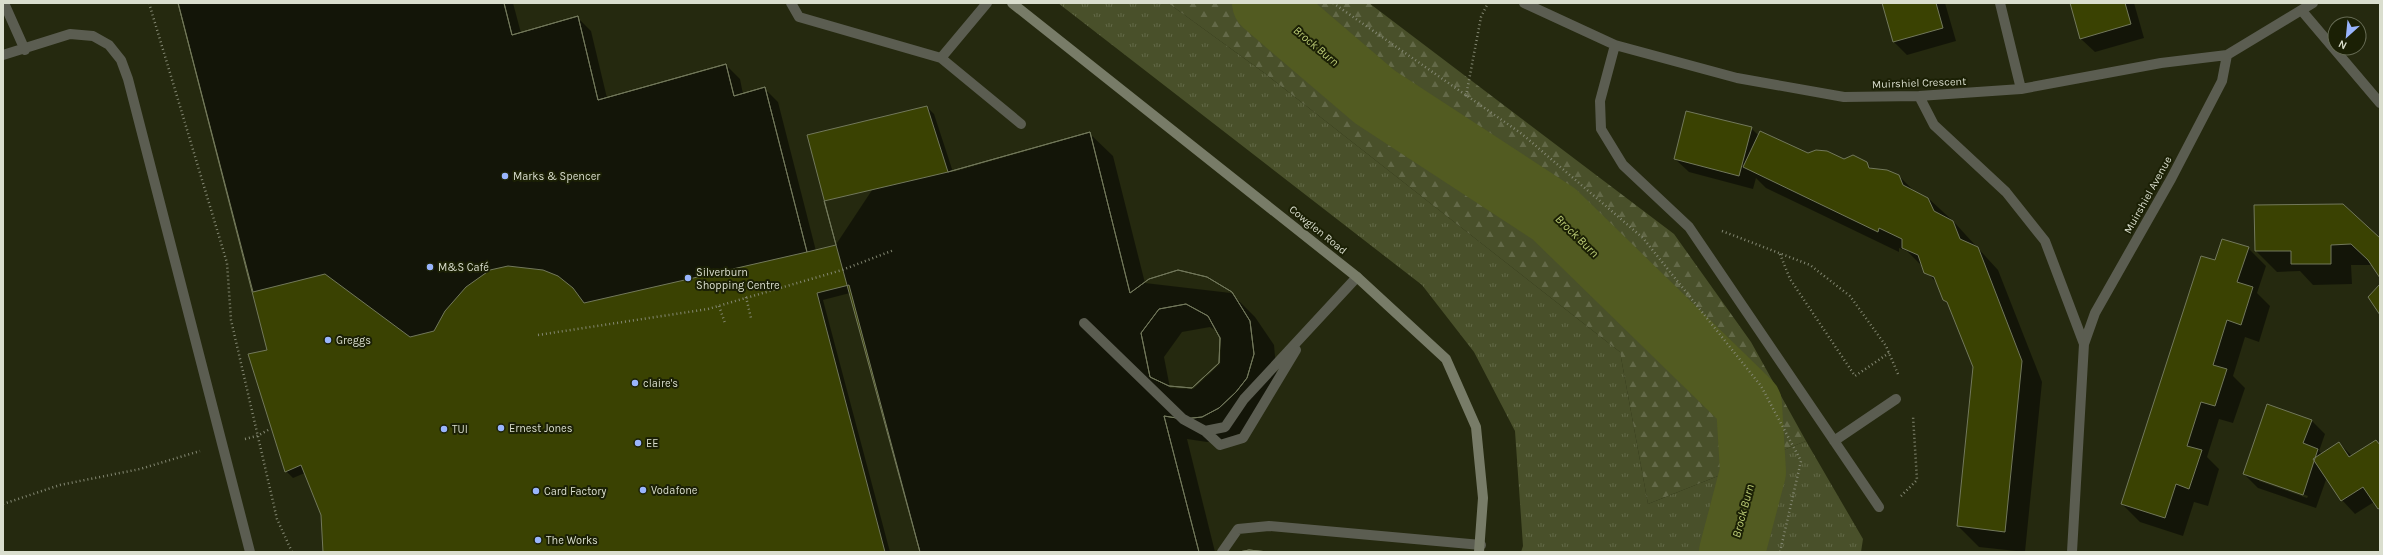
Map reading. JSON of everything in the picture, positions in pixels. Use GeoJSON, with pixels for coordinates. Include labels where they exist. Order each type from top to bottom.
{"type":"FeatureCollection","features":[{"type":"Feature","properties":{"kind":"street"},"geometry":{"type":"LineString","coordinates":[[4,3],[25,50]]}},
{"type":"Feature","properties":{"kind":"street"},"geometry":{"type":"LineString","coordinates":[[791,3],[799,17],[941,58],[1021,124]]}},
{"type":"Feature","properties":{"kind":"street"},"geometry":{"type":"LineString","coordinates":[[941,58],[987,3]]}},
{"type":"Feature","properties":{"kind":"street","name":"Cowglen Road"},"geometry":{"type":"LineString","coordinates":[[1012,3],[1357,277],[1446,359],[1476,427],[1482,498],[1480,548]]}},
{"type":"Feature","properties":{"kind":"street","name":"Muirshiel Crescent"},"geometry":{"type":"LineString","coordinates":[[1524,3],[1539,6],[1615,45],[1737,78],[1844,97],[1919,96],[2021,89],[2161,63],[2227,55],[2313,3]]}},
{"type":"Feature","properties":{"kind":"street"},"geometry":{"type":"LineString","coordinates":[[2000,3],[2021,89]]}},
{"type":"Feature","properties":{"kind":"street"},"geometry":{"type":"LineString","coordinates":[[2302,11],[2380,103]]}},
{"type":"Feature","properties":{"kind":"street"},"geometry":{"type":"LineString","coordinates":[[3,55],[25,50],[70,34],[93,36],[109,46],[121,60],[132,94],[250,552]]}},
{"type":"Feature","properties":{"kind":"street"},"geometry":{"type":"LineString","coordinates":[[1615,45],[1600,101],[1601,130],[1623,165],[1689,227],[1879,507]]}},
{"type":"Feature","properties":{"kind":"street","name":"Muirshiel Avenue"},"geometry":{"type":"LineString","coordinates":[[2072,552],[2084,344],[2095,314],[2171,178],[2222,81],[2227,55]]}},
{"type":"Feature","properties":{"kind":"street","name":"Muirshiel Avenue"},"geometry":{"type":"LineString","coordinates":[[1919,96],[1934,125],[2006,192],[2045,241],[2084,344]]}},
{"type":"Feature","properties":{"kind":"street"},"geometry":{"type":"LineString","coordinates":[[1204,431],[1225,427],[1244,399],[1357,277]]}},
{"type":"Feature","properties":{"kind":"street"},"geometry":{"type":"LineString","coordinates":[[1084,323],[1183,419],[1204,431],[1220,445],[1243,438],[1307,332]]}},
{"type":"Feature","properties":{"kind":"street"},"geometry":{"type":"LineString","coordinates":[[1834,441],[1896,399]]}},
{"type":"Feature","properties":{"kind":"street"},"geometry":{"type":"LineString","coordinates":[[1222,552],[1238,528],[1269,526],[1480,548]]}},
{"type":"Feature","properties":{"kind":"path"},"geometry":{"type":"LineString","coordinates":[[149,3],[227,263],[231,320],[257,436],[277,519],[292,552]]}},
{"type":"Feature","properties":{"kind":"path"},"geometry":{"type":"LineString","coordinates":[[1333,3],[1522,134],[1643,238],[1761,386],[1801,461],[1780,552]]}},
{"type":"Feature","properties":{"kind":"path"},"geometry":{"type":"LineString","coordinates":[[1466,96],[1481,18],[1488,3]]}},
{"type":"Feature","properties":{"kind":"path"},"geometry":{"type":"LineString","coordinates":[[1694,234],[1710,226],[1810,265],[1850,296],[1889,353],[1899,378]]}},
{"type":"Feature","properties":{"kind":"path"},"geometry":{"type":"LineString","coordinates":[[538,335],[708,309],[842,270],[894,250]]}},
{"type":"Feature","properties":{"kind":"path"},"geometry":{"type":"LineString","coordinates":[[1780,254],[1790,279],[1856,376],[1889,353]]}},
{"type":"Feature","properties":{"kind":"path"},"geometry":{"type":"LineString","coordinates":[[746,297],[751,318]]}},
{"type":"Feature","properties":{"kind":"path"},"geometry":{"type":"LineString","coordinates":[[719,306],[725,323]]}},
{"type":"Feature","properties":{"kind":"path"},"geometry":{"type":"LineString","coordinates":[[1879,507],[1904,495],[1917,480],[1914,419],[1912,412]]}},
{"type":"Feature","properties":{"kind":"path"},"geometry":{"type":"LineString","coordinates":[[3,504],[60,485],[140,469],[222,444],[257,436],[270,429]]}},
{"type":"Feature","properties":{"kind":"green space"},"geometry":{"type":"Polygon","coordinates":[[[1058,3],[1168,3],[1263,72],[1620,352],[1648,504],[1806,441],[1863,539],[1861,552],[1521,552],[1523,546],[1515,431],[1474,352],[1422,285],[1058,3]]]}},
{"type":"Feature","properties":{"kind":"green space"},"geometry":{"type":"Polygon","coordinates":[[[1168,3],[1369,3],[1674,234],[1751,342],[1806,441],[1648,504],[1620,352],[1263,72],[1168,3]]]}},
{"type":"Feature","properties":{"kind":"building","name":"Silverburn Shopping Centre"},"geometry":{"type":"Polygon","coordinates":[[[178,3],[504,3],[512,35],[578,16],[598,100],[726,64],[734,96],[765,87],[807,252],[836,245],[807,135],[927,106],[948,172],[1090,132],[1130,293],[1149,279],[1178,270],[1207,277],[1232,292],[1250,321],[1254,354],[1247,378],[1236,392],[1219,408],[1202,417],[1183,419],[1164,416],[1199,552],[920,552],[849,285],[817,293],[885,552],[323,552],[321,515],[301,465],[285,472],[248,354],[267,350],[178,3]],[[1186,304],[1159,309],[1141,333],[1150,377],[1169,386],[1192,388],[1219,363],[1220,338],[1208,316],[1186,304]]]}},
{"type":"Feature","properties":{"kind":"building","name":"Marks & Spencer"},"geometry":{"type":"Polygon","coordinates":[[[178,3],[504,3],[512,35],[578,16],[598,100],[726,64],[734,96],[765,87],[807,252],[584,303],[573,288],[558,276],[543,270],[508,266],[490,270],[466,287],[445,311],[434,331],[410,337],[325,274],[253,292],[178,3]]]}},
{"type":"Feature","properties":{"kind":"building"},"geometry":{"type":"Polygon","coordinates":[[[1882,3],[1936,3],[1943,28],[1893,42],[1882,3]]]}},
{"type":"Feature","properties":{"kind":"building"},"geometry":{"type":"Polygon","coordinates":[[[2070,3],[2125,3],[2131,24],[2080,39],[2070,3]]]}},
{"type":"Feature","properties":{"kind":"building"},"geometry":{"type":"Polygon","coordinates":[[[1686,111],[1752,127],[1739,176],[1674,159],[1686,111]]]}},
{"type":"Feature","properties":{"kind":"building"},"geometry":{"type":"Polygon","coordinates":[[[1760,131],[1808,153],[1816,150],[1827,151],[1844,159],[1853,155],[1867,162],[1869,168],[1887,170],[1899,175],[1903,185],[1928,198],[1934,211],[1953,221],[1960,239],[1978,247],[2022,361],[2005,532],[1957,526],[1973,367],[1947,302],[1943,300],[1934,277],[1924,273],[1918,255],[1902,248],[1902,239],[1879,228],[1878,232],[1743,167],[1760,131]]]}},
{"type":"Feature","properties":{"kind":"building"},"geometry":{"type":"Polygon","coordinates":[[[1090,132],[1130,293],[1149,279],[1178,270],[1207,277],[1232,292],[1250,321],[1254,354],[1247,378],[1236,392],[1219,408],[1202,417],[1183,419],[1164,416],[1199,552],[920,552],[824,201],[948,172],[1090,132]],[[1186,304],[1159,309],[1141,333],[1150,377],[1169,386],[1192,388],[1219,363],[1220,338],[1208,316],[1186,304]]]}},
{"type":"Feature","properties":{"kind":"building"},"geometry":{"type":"Polygon","coordinates":[[[2343,204],[2380,238],[2380,278],[2368,260],[2351,244],[2331,245],[2331,264],[2291,264],[2291,251],[2255,251],[2254,205],[2343,204]]]}},
{"type":"Feature","properties":{"kind":"building"},"geometry":{"type":"Polygon","coordinates":[[[2222,239],[2249,247],[2237,282],[2253,287],[2241,325],[2227,320],[2213,365],[2227,369],[2215,406],[2201,402],[2187,446],[2202,450],[2189,489],[2176,484],[2165,518],[2121,504],[2201,256],[2215,260],[2222,239]]]}},
{"type":"Feature","properties":{"kind":"building"},"geometry":{"type":"Polygon","coordinates":[[[2380,284],[2380,315],[2368,297],[2380,284]]]}},
{"type":"Feature","properties":{"kind":"building"},"geometry":{"type":"Polygon","coordinates":[[[2267,404],[2312,420],[2303,443],[2318,449],[2303,495],[2243,474],[2267,404]]]}},
{"type":"Feature","properties":{"kind":"building"},"geometry":{"type":"Polygon","coordinates":[[[2376,440],[2380,445],[2380,508],[2378,509],[2363,487],[2341,501],[2313,459],[2339,442],[2349,457],[2376,440]]]}},
{"type":"Feature","properties":{"kind":"building"},"geometry":{"type":"Polygon","coordinates":[[[1249,550],[1268,552],[1239,552],[1249,550]]]}},
{"type":"Feature","properties":{"kind":"building"},"geometry":{"type":"Polygon","coordinates":[[[1249,550],[1268,552],[1239,552],[1249,550]]]}},
{"type":"Feature","properties":{"kind":"waterway","name":"Brock Burn"},"geometry":{"type":"LineString","coordinates":[[1265,3],[1375,97],[1554,214],[1749,404],[1753,472],[1732,552]]}},
{"type":"Feature","properties":{"kind":"place","name":"Marks & Spencer"},"geometry":{"type":"Point","coordinates":[505,176]}},
{"type":"Feature","properties":{"kind":"place","name":"M&S Café"},"geometry":{"type":"Point","coordinates":[430,267]}},
{"type":"Feature","properties":{"kind":"place","name":"Silverburn Shopping Centre"},"geometry":{"type":"Point","coordinates":[688,278]}},
{"type":"Feature","properties":{"kind":"place","name":"Greggs"},"geometry":{"type":"Point","coordinates":[328,340]}},
{"type":"Feature","properties":{"kind":"place","name":"claire's"},"geometry":{"type":"Point","coordinates":[635,383]}},
{"type":"Feature","properties":{"kind":"place","name":"Ernest Jones"},"geometry":{"type":"Point","coordinates":[501,428]}},
{"type":"Feature","properties":{"kind":"place","name":"TUI"},"geometry":{"type":"Point","coordinates":[444,429]}},
{"type":"Feature","properties":{"kind":"place","name":"EE"},"geometry":{"type":"Point","coordinates":[638,443]}},
{"type":"Feature","properties":{"kind":"place","name":"Vodafone"},"geometry":{"type":"Point","coordinates":[643,490]}},
{"type":"Feature","properties":{"kind":"place","name":"Card Factory"},"geometry":{"type":"Point","coordinates":[536,491]}},
{"type":"Feature","properties":{"kind":"place","name":"The Works"},"geometry":{"type":"Point","coordinates":[538,540]}}]}
